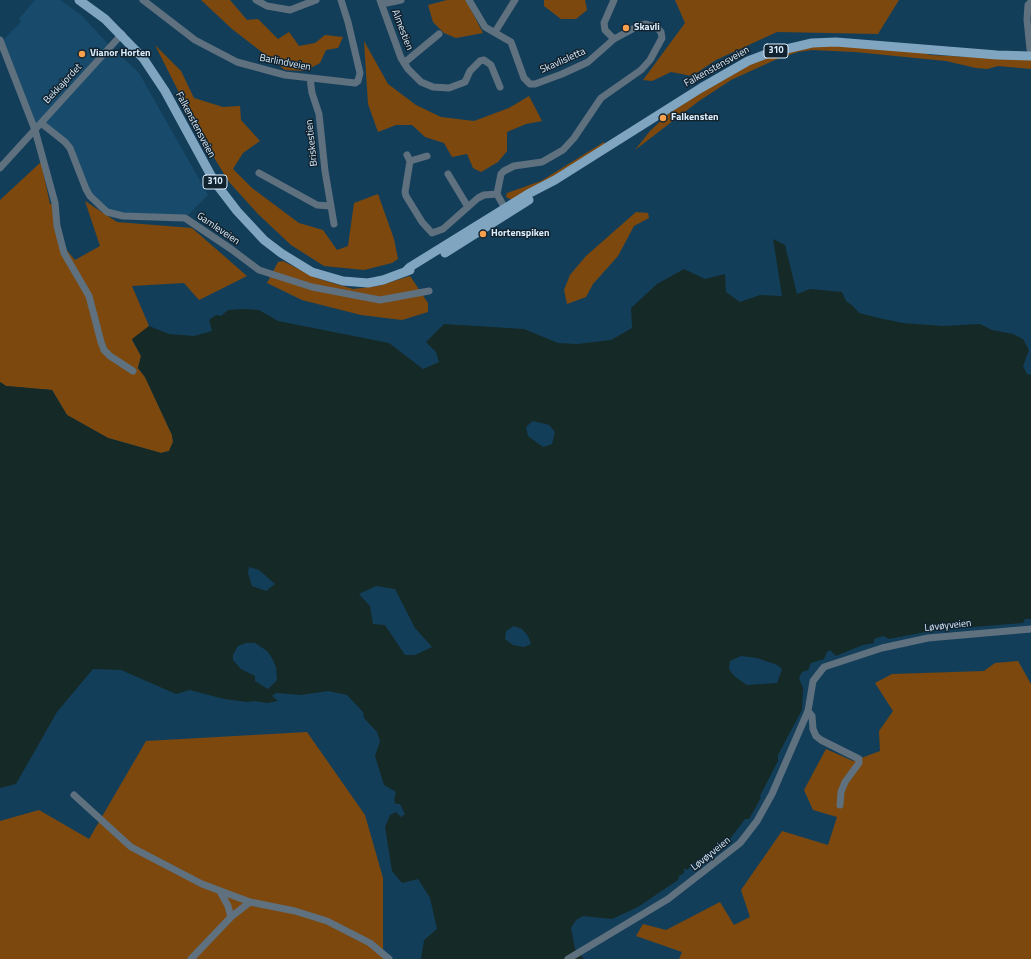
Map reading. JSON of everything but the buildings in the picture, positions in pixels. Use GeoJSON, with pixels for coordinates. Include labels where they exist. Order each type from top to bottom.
{"type":"FeatureCollection","features":[{"type":"Feature","properties":{"kind":"main road","name":"Falkenstensveien"},"geometry":{"type":"LineString","coordinates":[[79,0],[105,19],[122,34],[143,58],[154,74],[214,181],[237,211],[264,240],[312,272],[336,280],[355,283],[368,283],[383,280],[405,272],[443,254],[507,211],[537,195],[555,180],[728,71],[762,56],[791,47],[812,43],[836,42],[997,55],[1031,52]]}},
{"type":"Feature","properties":{"kind":"street","name":"Barlindveien"},"geometry":{"type":"LineString","coordinates":[[143,0],[195,40],[233,61],[266,70],[349,84],[355,83],[359,78],[360,72],[341,0]]}},
{"type":"Feature","properties":{"kind":"street"},"geometry":{"type":"LineString","coordinates":[[256,0],[266,6],[290,10],[316,0]]}},
{"type":"Feature","properties":{"kind":"street","name":"Almestien"},"geometry":{"type":"LineString","coordinates":[[401,0],[381,2],[396,47],[404,63],[414,76],[426,85],[441,89],[449,88],[465,82],[470,71],[480,61],[484,60],[491,65],[500,87]]}},
{"type":"Feature","properties":{"kind":"street","name":"Skavlisletta"},"geometry":{"type":"LineString","coordinates":[[469,0],[482,24],[511,42],[524,78],[530,84],[535,84],[562,74],[588,62],[623,33],[646,24],[659,30],[662,38],[650,60],[641,70],[611,90],[597,103],[566,147],[557,155],[542,162],[514,166],[504,171],[499,180],[497,194]]}},
{"type":"Feature","properties":{"kind":"street"},"geometry":{"type":"LineString","coordinates":[[495,32],[516,0]]}},
{"type":"Feature","properties":{"kind":"street"},"geometry":{"type":"LineString","coordinates":[[614,0],[604,23],[605,30],[614,39]]}},
{"type":"Feature","properties":{"kind":"street"},"geometry":{"type":"LineString","coordinates":[[1031,2],[1028,5],[1027,20],[1031,52]]}},
{"type":"Feature","properties":{"kind":"street","name":"Bekkajordet"},"geometry":{"type":"LineString","coordinates":[[0,168],[122,34]]}},
{"type":"Feature","properties":{"kind":"street","name":"Almestien"},"geometry":{"type":"LineString","coordinates":[[404,63],[439,34]]}},
{"type":"Feature","properties":{"kind":"street"},"geometry":{"type":"LineString","coordinates":[[0,40],[35,130],[56,203],[57,226],[64,253],[89,296],[104,350],[110,356],[133,371]]}},
{"type":"Feature","properties":{"kind":"street","name":"Briskestien"},"geometry":{"type":"LineString","coordinates":[[310,78],[312,93],[319,114],[330,206],[334,224]]}},
{"type":"Feature","properties":{"kind":"street","name":"Gamleveien"},"geometry":{"type":"LineString","coordinates":[[41,123],[65,142],[70,148],[86,190],[107,212],[123,216],[181,217],[232,249],[259,270],[312,287],[380,300],[429,291]]}},
{"type":"Feature","properties":{"kind":"street"},"geometry":{"type":"LineString","coordinates":[[427,156],[408,158],[405,192],[406,196],[429,231],[437,232],[442,229],[484,195],[497,194],[507,211]]}},
{"type":"Feature","properties":{"kind":"street"},"geometry":{"type":"LineString","coordinates":[[259,173],[317,205],[330,206]]}},
{"type":"Feature","properties":{"kind":"street"},"geometry":{"type":"LineString","coordinates":[[448,174],[468,207]]}},
{"type":"Feature","properties":{"kind":"street","name":"Løvøyveien"},"geometry":{"type":"LineString","coordinates":[[568,959],[668,899],[740,844],[757,821],[772,794],[808,711],[813,682],[817,674],[824,667],[882,648],[928,638],[1031,629]]}},
{"type":"Feature","properties":{"kind":"street","name":"Løvøyveien"},"geometry":{"type":"LineString","coordinates":[[808,711],[812,716],[813,729],[816,736],[859,759],[859,763],[845,782],[840,792],[840,805]]}},
{"type":"Feature","properties":{"kind":"street"},"geometry":{"type":"LineString","coordinates":[[74,795],[131,847],[202,884],[250,902],[295,911],[327,921],[370,943],[389,959]]}},
{"type":"Feature","properties":{"kind":"street"},"geometry":{"type":"LineString","coordinates":[[220,892],[228,906],[231,917]]}},
{"type":"Feature","properties":{"kind":"street"},"geometry":{"type":"LineString","coordinates":[[190,959],[231,917],[250,902]]}},
{"type":"Feature","properties":{"kind":"shaded area"},"geometry":{"type":"Polygon","coordinates":[[[35,0],[60,0],[81,15],[108,44],[139,73],[208,195],[189,214],[181,217],[113,215],[90,196],[70,148],[58,137],[36,124],[3,40],[21,22],[19,19],[35,0]]]}},
{"type":"Feature","properties":{"kind":"shaded area"},"geometry":{"type":"Polygon","coordinates":[[[201,0],[230,0],[247,20],[258,19],[278,39],[289,32],[299,46],[315,43],[325,35],[343,37],[338,48],[326,50],[320,63],[305,71],[285,70],[232,29],[201,0]]]}},
{"type":"Feature","properties":{"kind":"shaded area"},"geometry":{"type":"Polygon","coordinates":[[[447,0],[466,0],[483,33],[456,38],[444,33],[433,22],[428,5],[447,0]]]}},
{"type":"Feature","properties":{"kind":"shaded area"},"geometry":{"type":"Polygon","coordinates":[[[544,0],[585,0],[587,10],[576,19],[561,19],[544,6],[544,0]]]}},
{"type":"Feature","properties":{"kind":"shaded area"},"geometry":{"type":"Polygon","coordinates":[[[675,0],[899,0],[878,34],[777,32],[716,60],[692,76],[671,72],[652,81],[643,80],[685,23],[675,0]]]}},
{"type":"Feature","properties":{"kind":"shaded area"},"geometry":{"type":"Polygon","coordinates":[[[364,41],[388,84],[416,105],[441,117],[474,121],[509,108],[529,96],[542,121],[526,124],[507,132],[507,151],[498,162],[481,172],[473,168],[467,154],[452,157],[444,143],[425,137],[412,125],[396,125],[378,132],[368,104],[364,41]]]}},
{"type":"Feature","properties":{"kind":"shaded area"},"geometry":{"type":"Polygon","coordinates":[[[155,45],[181,71],[194,98],[223,107],[240,106],[241,120],[260,141],[243,153],[233,169],[252,188],[299,223],[323,230],[337,250],[348,246],[354,203],[378,194],[394,239],[398,259],[392,263],[364,270],[324,266],[291,245],[258,214],[229,182],[202,138],[155,45]]]}},
{"type":"Feature","properties":{"kind":"shaded area"},"geometry":{"type":"Polygon","coordinates":[[[828,45],[922,52],[930,55],[1031,60],[1031,69],[998,66],[987,69],[976,68],[946,61],[855,52],[812,50],[798,52],[777,59],[731,80],[699,101],[635,150],[650,131],[668,114],[740,68],[786,50],[828,45]]]}},
{"type":"Feature","properties":{"kind":"shaded area"},"geometry":{"type":"Polygon","coordinates":[[[604,142],[605,144],[520,197],[512,200],[506,197],[507,193],[541,181],[604,142]]]}},
{"type":"Feature","properties":{"kind":"shaded area"},"geometry":{"type":"Polygon","coordinates":[[[41,162],[50,204],[53,204],[60,242],[75,260],[100,246],[85,201],[117,222],[192,228],[247,276],[199,300],[184,283],[132,286],[149,326],[132,340],[141,356],[138,368],[145,377],[172,435],[173,442],[169,451],[161,453],[108,438],[67,415],[52,390],[6,386],[0,382],[0,200],[41,162]]]}},
{"type":"Feature","properties":{"kind":"shaded area"},"geometry":{"type":"Polygon","coordinates":[[[636,212],[648,213],[649,218],[634,226],[618,256],[593,284],[586,297],[567,304],[564,290],[570,275],[586,256],[636,212]]]}},
{"type":"Feature","properties":{"kind":"shaded area"},"geometry":{"type":"Polygon","coordinates":[[[773,239],[785,245],[797,294],[810,289],[842,292],[846,301],[859,313],[903,323],[943,326],[980,324],[992,330],[1013,334],[1023,339],[1029,350],[1023,366],[1027,374],[1031,375],[1031,619],[1025,619],[1023,623],[936,630],[889,639],[883,636],[874,639],[874,643],[863,645],[836,656],[830,650],[827,652],[824,659],[811,663],[808,670],[802,672],[799,678],[803,688],[802,710],[778,755],[778,761],[760,796],[761,798],[749,819],[745,819],[730,839],[704,859],[701,857],[687,870],[684,868],[684,873],[679,876],[678,880],[638,907],[612,919],[583,916],[576,920],[571,928],[575,949],[584,959],[421,959],[424,940],[437,929],[430,898],[418,879],[402,883],[392,871],[385,827],[390,815],[396,812],[401,817],[405,814],[400,804],[396,804],[394,800],[396,792],[384,785],[375,756],[380,741],[377,732],[364,718],[363,712],[347,695],[328,691],[301,695],[276,693],[272,696],[278,701],[267,703],[254,701],[247,702],[224,699],[190,690],[176,694],[121,670],[93,669],[57,712],[16,784],[0,788],[0,382],[6,386],[52,390],[67,415],[108,438],[161,453],[169,451],[173,442],[172,435],[145,377],[138,368],[141,356],[132,339],[149,326],[169,334],[194,336],[212,331],[209,320],[216,315],[221,316],[228,310],[259,310],[278,321],[389,343],[423,369],[439,362],[436,352],[426,342],[444,324],[524,329],[558,343],[577,344],[611,340],[632,328],[631,308],[657,284],[684,269],[705,279],[725,274],[726,292],[740,302],[760,295],[782,296],[773,239]],[[533,421],[526,427],[528,436],[543,447],[552,444],[555,432],[549,425],[533,421]],[[249,567],[248,573],[252,586],[266,591],[275,584],[259,570],[249,567]],[[376,586],[359,594],[370,606],[373,624],[385,625],[405,655],[415,655],[432,647],[415,628],[395,589],[376,586]],[[514,626],[506,631],[505,639],[513,645],[524,647],[531,644],[528,636],[522,629],[514,626]],[[246,643],[238,646],[233,655],[233,660],[241,669],[255,676],[255,681],[268,689],[277,680],[276,667],[272,658],[267,651],[255,643],[246,643]],[[741,656],[730,661],[729,669],[734,676],[747,685],[777,683],[782,669],[777,665],[757,658],[741,656]]]}},
{"type":"Feature","properties":{"kind":"shaded area"},"geometry":{"type":"Polygon","coordinates":[[[283,261],[316,278],[353,289],[378,286],[410,276],[428,303],[428,312],[402,320],[361,315],[302,300],[267,283],[278,262],[283,261]]]}},
{"type":"Feature","properties":{"kind":"shaded area"},"geometry":{"type":"Polygon","coordinates":[[[1018,661],[1031,684],[1031,959],[679,959],[682,952],[636,936],[643,924],[666,930],[720,902],[734,925],[750,917],[741,890],[782,831],[828,845],[837,817],[813,810],[804,790],[826,749],[853,761],[880,751],[879,731],[893,711],[875,683],[892,674],[984,671],[995,663],[1018,661]]]}},
{"type":"Feature","properties":{"kind":"shaded area"},"geometry":{"type":"Polygon","coordinates":[[[307,732],[365,815],[383,878],[383,959],[0,959],[0,821],[39,810],[89,839],[146,741],[307,732]]]}},
{"type":"Feature","properties":{"kind":"place","name":"Skavli"},"geometry":{"type":"Point","coordinates":[626,28]}},
{"type":"Feature","properties":{"kind":"place","name":"Vianor Horten"},"geometry":{"type":"Point","coordinates":[82,54]}},
{"type":"Feature","properties":{"kind":"place","name":"Falkensten"},"geometry":{"type":"Point","coordinates":[663,118]}},
{"type":"Feature","properties":{"kind":"place","name":"Hortenspiken"},"geometry":{"type":"Point","coordinates":[483,234]}}]}
